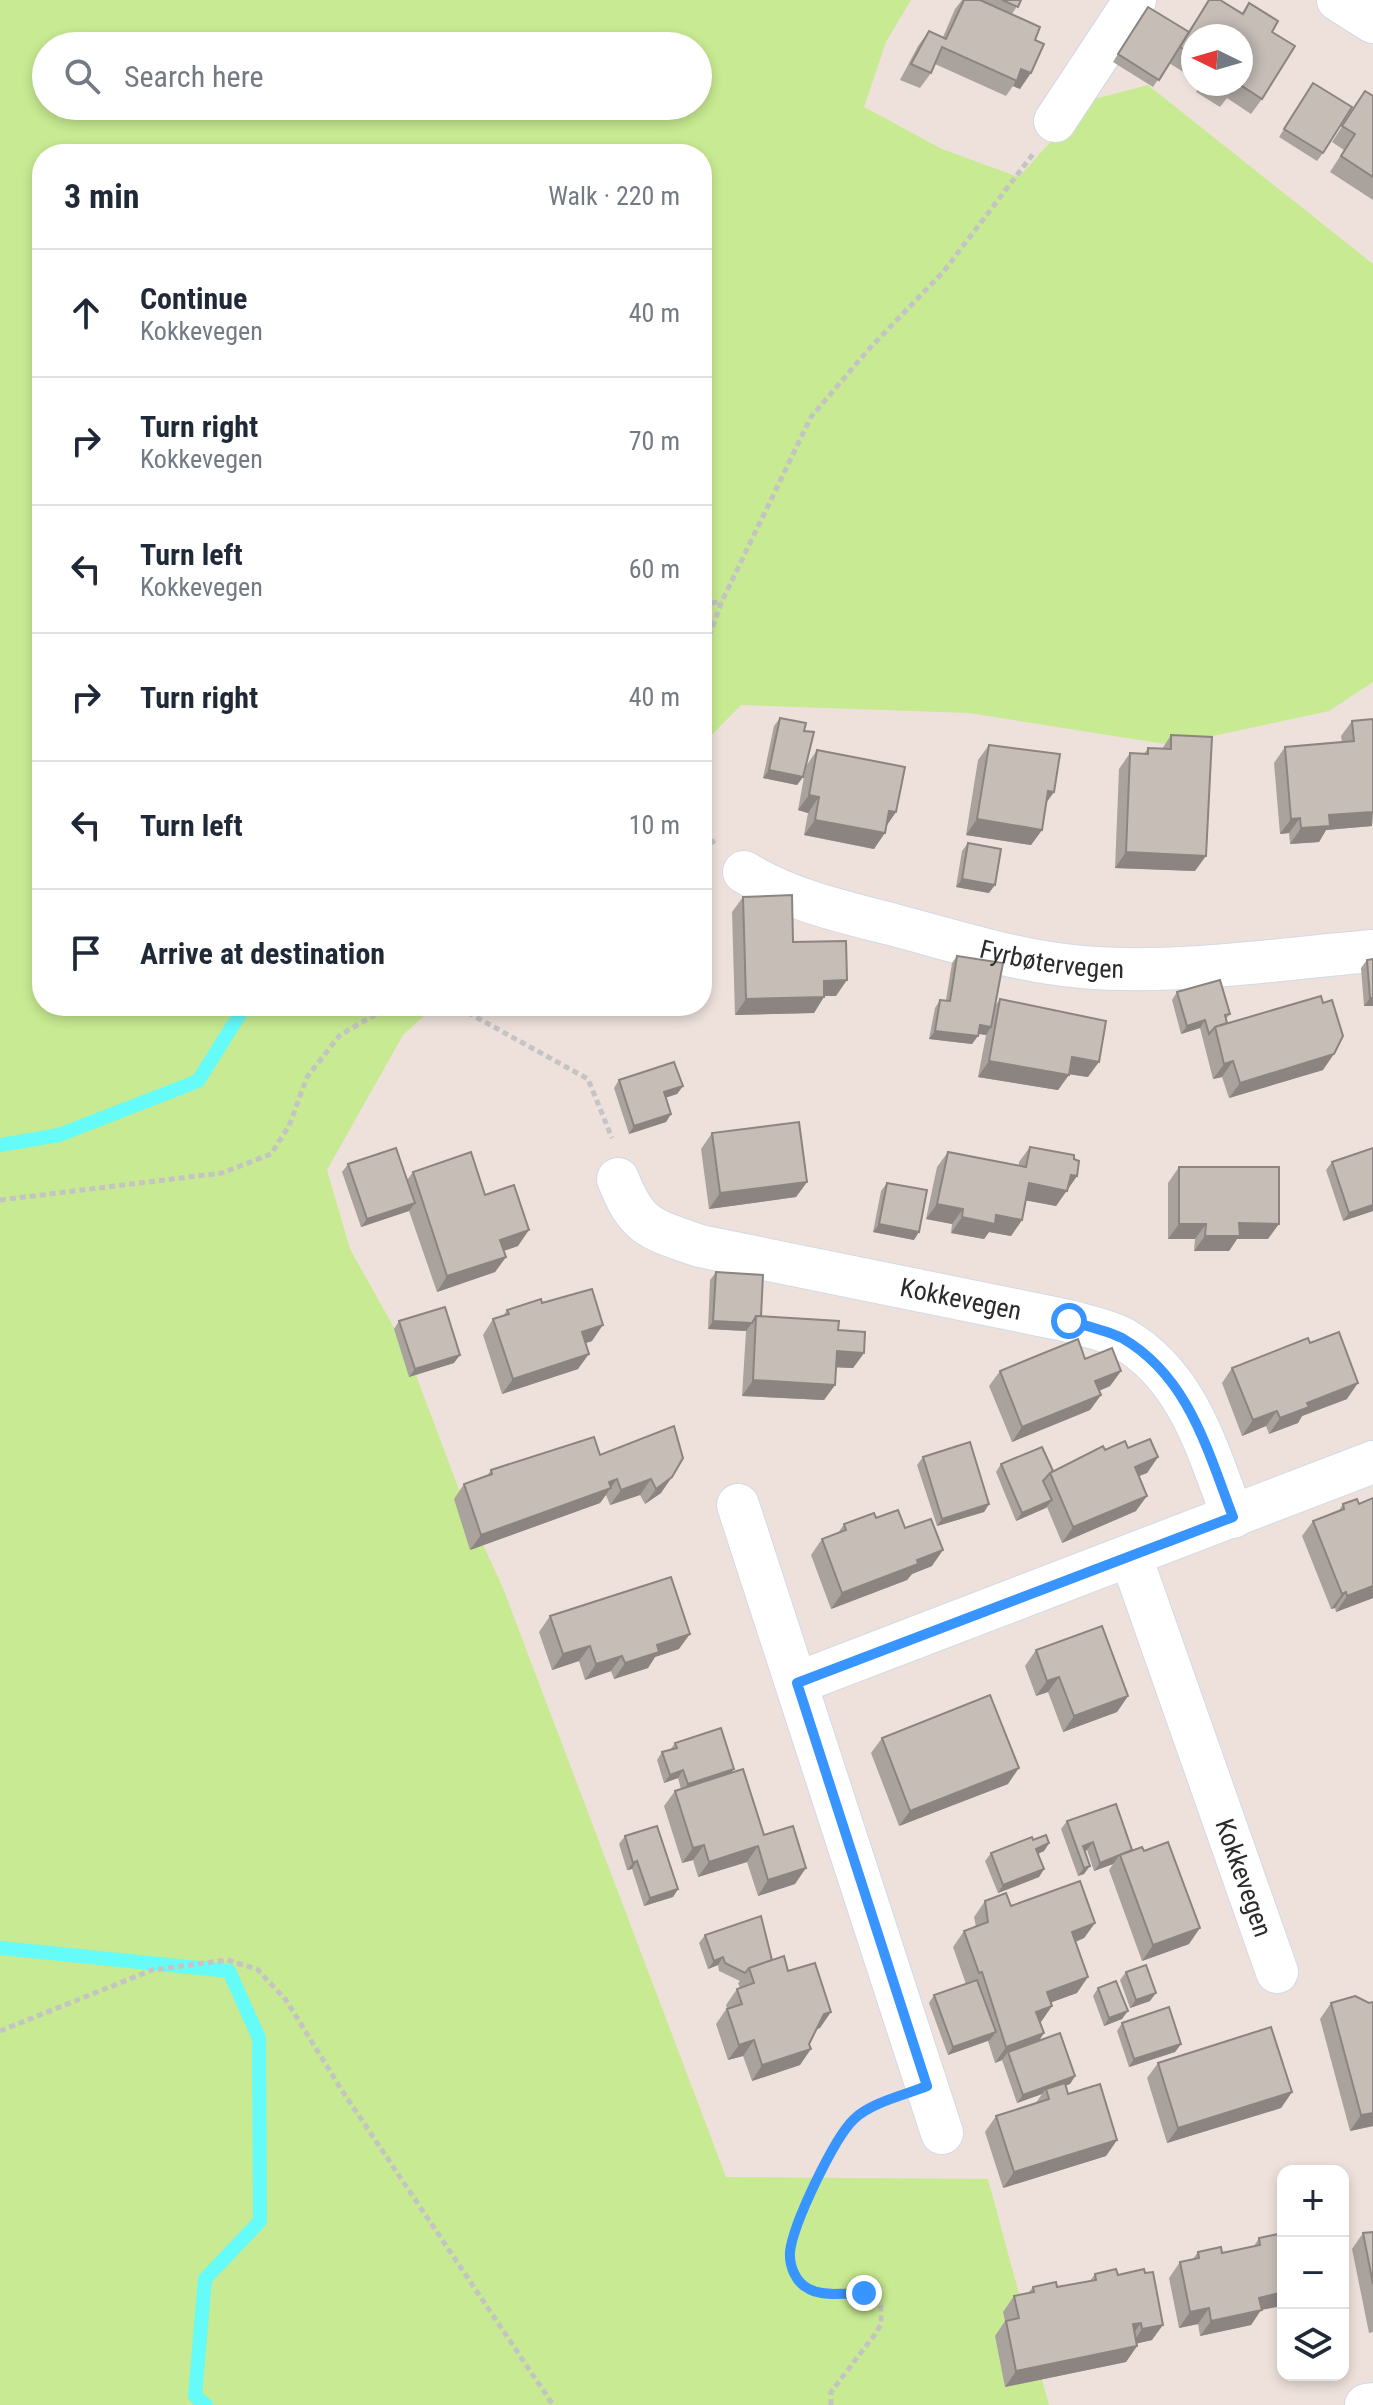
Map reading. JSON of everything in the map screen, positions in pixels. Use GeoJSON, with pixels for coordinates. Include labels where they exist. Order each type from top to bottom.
{"type":"FeatureCollection","features":[{"type":"Feature","properties":{"kind":"street"},"geometry":{"type":"LineString","coordinates":[[1055,121],[1135,0]]}},
{"type":"Feature","properties":{"kind":"street"},"geometry":{"type":"LineString","coordinates":[[1338,0],[1373,22]]}},
{"type":"Feature","properties":{"kind":"street","name":"Fyrbøtervegen"},"geometry":{"type":"LineString","coordinates":[[744,872],[770,888],[814,904],[1022,958],[1078,967],[1127,970],[1373,951]]}},
{"type":"Feature","properties":{"kind":"street","name":"Kokkevegen"},"geometry":{"type":"LineString","coordinates":[[618,1179],[631,1213],[658,1231],[700,1246],[1069,1321],[1119,1337],[1152,1358],[1181,1391],[1233,1517]]}},
{"type":"Feature","properties":{"kind":"street"},"geometry":{"type":"LineString","coordinates":[[797,1683],[1373,1462]]}},
{"type":"Feature","properties":{"kind":"street"},"geometry":{"type":"LineString","coordinates":[[738,1505],[942,2133]]}},
{"type":"Feature","properties":{"kind":"street","name":"Kokkevegen"},"geometry":{"type":"LineString","coordinates":[[1131,1557],[1277,1972]]}},
{"type":"Feature","properties":{"kind":"street"},"geometry":{"type":"LineString","coordinates":[[1366,2405],[1373,2404]]}},
{"type":"Feature","properties":{"kind":"path"},"geometry":{"type":"LineString","coordinates":[[712,628],[722,601],[811,417],[868,350],[944,271],[1014,183],[1055,121]]}},
{"type":"Feature","properties":{"kind":"path"},"geometry":{"type":"LineString","coordinates":[[712,603],[722,601]]}},
{"type":"Feature","properties":{"kind":"path"},"geometry":{"type":"LineString","coordinates":[[0,1200],[222,1173],[271,1154],[289,1126],[307,1077],[340,1035],[373,1016]]}},
{"type":"Feature","properties":{"kind":"path"},"geometry":{"type":"LineString","coordinates":[[479,1016],[588,1079],[612,1138],[618,1179]]}},
{"type":"Feature","properties":{"kind":"path"},"geometry":{"type":"LineString","coordinates":[[0,2031],[152,1970],[227,1960],[257,1969],[286,2000],[358,2115],[553,2405]]}},
{"type":"Feature","properties":{"kind":"path"},"geometry":{"type":"LineString","coordinates":[[831,2405],[831,2392],[881,2324],[881,2306],[864,2293],[827,2293],[809,2289],[800,2282],[792,2270],[790,2254],[795,2233],[818,2177],[851,2121],[875,2106],[927,2086]]}},
{"type":"Feature","properties":{"kind":"green space"},"geometry":{"type":"Polygon","coordinates":[[[0,0],[911,0],[886,42],[864,107],[942,149],[1019,177],[1087,101],[1148,85],[1373,264],[1373,682],[1329,711],[1171,745],[969,713],[741,705],[712,735],[712,144],[32,144],[32,1016],[424,1016],[403,1035],[327,1170],[350,1249],[406,1349],[466,1508],[503,1588],[726,2177],[988,2179],[1049,2405],[0,2405],[0,0]]]}},
{"type":"Feature","properties":{"kind":"building"},"geometry":{"type":"Polygon","coordinates":[[[964,0],[980,0],[1040,27],[1035,40],[1044,44],[1031,73],[1021,69],[1017,81],[942,47],[931,73],[911,64],[929,31],[946,39],[964,0]]]}},
{"type":"Feature","properties":{"kind":"building"},"geometry":{"type":"Polygon","coordinates":[[[1002,0],[1021,0],[1018,7],[1002,0]]]}},
{"type":"Feature","properties":{"kind":"building"},"geometry":{"type":"Polygon","coordinates":[[[1209,0],[1220,0],[1243,14],[1249,3],[1278,21],[1272,32],[1295,46],[1262,99],[1253,93],[1253,24],[1194,24],[1209,0]]]}},
{"type":"Feature","properties":{"kind":"building"},"geometry":{"type":"Polygon","coordinates":[[[1148,7],[1181,27],[1181,45],[1159,80],[1118,54],[1148,7]]]}},
{"type":"Feature","properties":{"kind":"building"},"geometry":{"type":"Polygon","coordinates":[[[1313,83],[1352,107],[1323,153],[1284,129],[1313,83]]]}},
{"type":"Feature","properties":{"kind":"building"},"geometry":{"type":"Polygon","coordinates":[[[1365,91],[1373,96],[1373,177],[1341,156],[1355,134],[1342,126],[1365,91]]]}},
{"type":"Feature","properties":{"kind":"building"},"geometry":{"type":"Polygon","coordinates":[[[780,718],[806,723],[804,731],[814,732],[803,777],[769,770],[780,718]]]}},
{"type":"Feature","properties":{"kind":"building"},"geometry":{"type":"Polygon","coordinates":[[[1373,719],[1373,812],[1329,815],[1330,826],[1301,828],[1300,818],[1291,819],[1285,747],[1354,741],[1352,721],[1373,719]]]}},
{"type":"Feature","properties":{"kind":"building"},"geometry":{"type":"Polygon","coordinates":[[[1171,735],[1212,737],[1206,856],[1126,852],[1130,753],[1148,754],[1148,748],[1171,749],[1171,735]]]}},
{"type":"Feature","properties":{"kind":"building"},"geometry":{"type":"Polygon","coordinates":[[[989,745],[1060,754],[1054,792],[1048,791],[1042,830],[977,819],[989,745]]]}},
{"type":"Feature","properties":{"kind":"building"},"geometry":{"type":"Polygon","coordinates":[[[817,750],[905,767],[896,812],[889,811],[885,833],[815,820],[819,797],[809,795],[817,750]]]}},
{"type":"Feature","properties":{"kind":"building"},"geometry":{"type":"Polygon","coordinates":[[[968,843],[1001,849],[995,885],[962,879],[968,843]]]}},
{"type":"Feature","properties":{"kind":"building"},"geometry":{"type":"Polygon","coordinates":[[[792,895],[793,942],[846,941],[847,980],[824,981],[824,997],[746,999],[743,897],[792,895]]]}},
{"type":"Feature","properties":{"kind":"building"},"geometry":{"type":"Polygon","coordinates":[[[957,956],[1003,963],[991,1027],[980,1025],[978,1036],[935,1031],[940,1000],[950,1001],[957,956]]]}},
{"type":"Feature","properties":{"kind":"building"},"geometry":{"type":"Polygon","coordinates":[[[1373,959],[1373,998],[1370,998],[1367,960],[1373,959]]]}},
{"type":"Feature","properties":{"kind":"building"},"geometry":{"type":"Polygon","coordinates":[[[1220,980],[1230,1014],[1225,1015],[1227,1023],[1215,1027],[1209,1034],[1205,1020],[1187,1026],[1177,992],[1220,980]]]}},
{"type":"Feature","properties":{"kind":"building"},"geometry":{"type":"Polygon","coordinates":[[[1321,996],[1323,1003],[1332,1000],[1343,1036],[1334,1054],[1240,1083],[1233,1061],[1224,1064],[1215,1027],[1321,996]]]}},
{"type":"Feature","properties":{"kind":"building"},"geometry":{"type":"Polygon","coordinates":[[[1000,999],[1106,1021],[1099,1062],[1072,1057],[1069,1075],[989,1061],[1000,999]]]}},
{"type":"Feature","properties":{"kind":"building"},"geometry":{"type":"Polygon","coordinates":[[[674,1062],[683,1086],[664,1092],[671,1114],[634,1126],[619,1080],[674,1062]]]}},
{"type":"Feature","properties":{"kind":"building"},"geometry":{"type":"Polygon","coordinates":[[[799,1122],[807,1182],[720,1193],[712,1133],[799,1122]]]}},
{"type":"Feature","properties":{"kind":"building"},"geometry":{"type":"Polygon","coordinates":[[[1030,1147],[1074,1155],[1074,1159],[1079,1161],[1077,1176],[1071,1175],[1067,1191],[1029,1183],[1022,1220],[996,1215],[995,1224],[962,1217],[963,1209],[937,1204],[948,1152],[1026,1167],[1030,1147]]]}},
{"type":"Feature","properties":{"kind":"building"},"geometry":{"type":"Polygon","coordinates":[[[396,1148],[415,1203],[367,1219],[348,1164],[396,1148]]]}},
{"type":"Feature","properties":{"kind":"building"},"geometry":{"type":"Polygon","coordinates":[[[1373,1148],[1373,1205],[1349,1213],[1332,1162],[1373,1148]]]}},
{"type":"Feature","properties":{"kind":"building"},"geometry":{"type":"Polygon","coordinates":[[[471,1152],[485,1195],[514,1185],[529,1230],[500,1240],[506,1257],[447,1276],[413,1172],[471,1152]]]}},
{"type":"Feature","properties":{"kind":"building"},"geometry":{"type":"Polygon","coordinates":[[[1179,1167],[1279,1167],[1279,1224],[1239,1223],[1240,1236],[1205,1236],[1206,1224],[1179,1224],[1179,1167]]]}},
{"type":"Feature","properties":{"kind":"building"},"geometry":{"type":"Polygon","coordinates":[[[887,1183],[927,1190],[919,1232],[879,1224],[887,1183]]]}},
{"type":"Feature","properties":{"kind":"building"},"geometry":{"type":"Polygon","coordinates":[[[716,1272],[763,1275],[761,1316],[756,1316],[752,1323],[713,1321],[716,1272]]]}},
{"type":"Feature","properties":{"kind":"building"},"geometry":{"type":"Polygon","coordinates":[[[592,1289],[603,1325],[582,1332],[589,1354],[513,1379],[493,1319],[509,1314],[507,1310],[541,1299],[542,1303],[592,1289]]]}},
{"type":"Feature","properties":{"kind":"building"},"geometry":{"type":"Polygon","coordinates":[[[445,1307],[460,1355],[415,1369],[399,1321],[445,1307]]]}},
{"type":"Feature","properties":{"kind":"building"},"geometry":{"type":"Polygon","coordinates":[[[756,1316],[839,1321],[838,1330],[865,1332],[864,1353],[837,1351],[835,1385],[753,1380],[756,1316]]]}},
{"type":"Feature","properties":{"kind":"building"},"geometry":{"type":"Polygon","coordinates":[[[1339,1332],[1358,1383],[1307,1403],[1309,1407],[1280,1418],[1277,1411],[1253,1420],[1232,1368],[1308,1338],[1310,1343],[1339,1332]]]}},
{"type":"Feature","properties":{"kind":"building"},"geometry":{"type":"Polygon","coordinates":[[[1078,1339],[1085,1359],[1112,1348],[1121,1371],[1095,1381],[1101,1395],[1022,1427],[1000,1371],[1078,1339]]]}},
{"type":"Feature","properties":{"kind":"building"},"geometry":{"type":"Polygon","coordinates":[[[674,1426],[683,1458],[672,1477],[656,1489],[651,1479],[621,1490],[617,1479],[609,1482],[611,1488],[481,1535],[464,1484],[492,1474],[491,1470],[594,1437],[600,1455],[674,1426]]]}},
{"type":"Feature","properties":{"kind":"building"},"geometry":{"type":"Polygon","coordinates":[[[1150,1439],[1158,1457],[1135,1467],[1147,1496],[1073,1527],[1050,1473],[1103,1446],[1105,1450],[1125,1441],[1128,1448],[1150,1439]]]}},
{"type":"Feature","properties":{"kind":"building"},"geometry":{"type":"Polygon","coordinates":[[[970,1442],[989,1504],[942,1519],[923,1457],[970,1442]]]}},
{"type":"Feature","properties":{"kind":"building"},"geometry":{"type":"Polygon","coordinates":[[[1042,1447],[1053,1471],[1043,1481],[1052,1500],[1022,1513],[1001,1464],[1042,1447]]]}},
{"type":"Feature","properties":{"kind":"building"},"geometry":{"type":"Polygon","coordinates":[[[1373,1498],[1373,1586],[1347,1596],[1346,1592],[1342,1594],[1313,1521],[1344,1509],[1343,1504],[1357,1499],[1359,1504],[1373,1498]]]}},
{"type":"Feature","properties":{"kind":"building"},"geometry":{"type":"Polygon","coordinates":[[[898,1510],[905,1528],[931,1519],[943,1550],[917,1560],[918,1564],[842,1593],[822,1539],[846,1530],[844,1524],[874,1513],[876,1518],[898,1510]]]}},
{"type":"Feature","properties":{"kind":"building"},"geometry":{"type":"Polygon","coordinates":[[[671,1577],[690,1634],[657,1645],[659,1652],[625,1663],[622,1656],[596,1664],[590,1646],[563,1654],[550,1616],[671,1577]]]}},
{"type":"Feature","properties":{"kind":"building"},"geometry":{"type":"Polygon","coordinates":[[[1102,1626],[1128,1696],[1074,1716],[1059,1677],[1047,1681],[1036,1650],[1102,1626]]]}},
{"type":"Feature","properties":{"kind":"building"},"geometry":{"type":"Polygon","coordinates":[[[990,1695],[1019,1768],[910,1811],[882,1738],[990,1695]]]}},
{"type":"Feature","properties":{"kind":"building"},"geometry":{"type":"Polygon","coordinates":[[[721,1728],[734,1769],[688,1784],[683,1770],[670,1775],[662,1752],[677,1748],[675,1743],[721,1728]]]}},
{"type":"Feature","properties":{"kind":"building"},"geometry":{"type":"Polygon","coordinates":[[[743,1769],[764,1835],[793,1826],[806,1868],[768,1880],[758,1846],[709,1862],[704,1845],[693,1848],[675,1791],[743,1769]]]}},
{"type":"Feature","properties":{"kind":"building"},"geometry":{"type":"Polygon","coordinates":[[[1116,1804],[1132,1850],[1100,1863],[1093,1842],[1083,1846],[1090,1866],[1084,1868],[1067,1821],[1116,1804]]]}},
{"type":"Feature","properties":{"kind":"building"},"geometry":{"type":"Polygon","coordinates":[[[657,1826],[678,1889],[650,1898],[637,1861],[633,1863],[625,1836],[657,1826]]]}},
{"type":"Feature","properties":{"kind":"building"},"geometry":{"type":"Polygon","coordinates":[[[1046,1835],[1049,1843],[1036,1849],[1044,1869],[1003,1885],[991,1853],[1032,1837],[1033,1840],[1046,1835]]]}},
{"type":"Feature","properties":{"kind":"building"},"geometry":{"type":"Polygon","coordinates":[[[1168,1842],[1200,1928],[1153,1945],[1120,1855],[1142,1847],[1144,1851],[1168,1842]]]}},
{"type":"Feature","properties":{"kind":"building"},"geometry":{"type":"Polygon","coordinates":[[[1080,1881],[1095,1923],[1072,1932],[1088,1977],[1047,1992],[1052,2006],[1036,2012],[1044,2033],[1006,2047],[982,1972],[979,1973],[964,1931],[988,1922],[985,1901],[1006,1893],[1011,1906],[1080,1881]]]}},
{"type":"Feature","properties":{"kind":"building"},"geometry":{"type":"Polygon","coordinates":[[[761,1916],[772,1960],[749,1968],[745,1973],[725,1963],[723,1957],[714,1961],[705,1935],[761,1916]]]}},
{"type":"Feature","properties":{"kind":"building"},"geometry":{"type":"Polygon","coordinates":[[[784,1956],[788,1971],[815,1963],[831,2012],[824,2014],[809,2044],[811,2049],[762,2065],[754,2040],[739,2045],[727,2009],[742,2004],[737,1989],[754,1983],[749,1968],[784,1956]]]}},
{"type":"Feature","properties":{"kind":"building"},"geometry":{"type":"Polygon","coordinates":[[[1146,1965],[1156,1993],[1136,2000],[1126,1972],[1146,1965]]]}},
{"type":"Feature","properties":{"kind":"building"},"geometry":{"type":"Polygon","coordinates":[[[977,1980],[996,2032],[953,2047],[934,1995],[977,1980]]]}},
{"type":"Feature","properties":{"kind":"building"},"geometry":{"type":"Polygon","coordinates":[[[1116,1981],[1128,2011],[1109,2018],[1098,1988],[1116,1981]]]}},
{"type":"Feature","properties":{"kind":"building"},"geometry":{"type":"Polygon","coordinates":[[[1355,1996],[1373,2002],[1373,2113],[1361,2115],[1331,2003],[1355,1996]]]}},
{"type":"Feature","properties":{"kind":"building"},"geometry":{"type":"Polygon","coordinates":[[[1169,2007],[1181,2044],[1134,2059],[1122,2023],[1169,2007]]]}},
{"type":"Feature","properties":{"kind":"building"},"geometry":{"type":"Polygon","coordinates":[[[1271,2027],[1292,2092],[1178,2128],[1158,2063],[1271,2027]]]}},
{"type":"Feature","properties":{"kind":"building"},"geometry":{"type":"Polygon","coordinates":[[[1060,2033],[1075,2076],[1023,2095],[1008,2052],[1060,2033]]]}},
{"type":"Feature","properties":{"kind":"building"},"geometry":{"type":"Polygon","coordinates":[[[1065,2083],[1068,2094],[1100,2084],[1117,2140],[1014,2172],[996,2116],[1049,2099],[1046,2089],[1065,2083]]]}},
{"type":"Feature","properties":{"kind":"building"},"geometry":{"type":"Polygon","coordinates":[[[1373,2232],[1373,2284],[1363,2233],[1373,2232]]]}},
{"type":"Feature","properties":{"kind":"building"},"geometry":{"type":"Polygon","coordinates":[[[1277,2234],[1277,2294],[1259,2298],[1262,2310],[1211,2321],[1209,2308],[1190,2312],[1180,2262],[1199,2258],[1198,2252],[1221,2247],[1222,2253],[1260,2245],[1259,2238],[1277,2234]]]}},
{"type":"Feature","properties":{"kind":"building"},"geometry":{"type":"Polygon","coordinates":[[[1116,2269],[1118,2275],[1144,2269],[1145,2273],[1153,2272],[1163,2325],[1142,2329],[1141,2323],[1133,2324],[1137,2346],[1016,2371],[1006,2321],[1019,2318],[1014,2296],[1034,2292],[1033,2287],[1056,2282],[1057,2287],[1096,2280],[1095,2274],[1116,2269]]]}},
{"type":"Feature","properties":{"kind":"waterway"},"geometry":{"type":"LineString","coordinates":[[0,1145],[59,1135],[198,1081],[239,1016]]}},
{"type":"Feature","properties":{"kind":"waterway"},"geometry":{"type":"LineString","coordinates":[[0,1948],[229,1971],[259,2038],[260,2221],[205,2279],[195,2396],[206,2405]]}},
{"type":"Feature","properties":{"kind":"route"},"geometry":{"type":"LineString","coordinates":[[864,2293],[827,2293],[809,2289],[800,2282],[792,2270],[790,2254],[798,2223],[818,2177],[851,2121],[875,2106],[927,2086],[797,1683],[1233,1517],[1181,1391],[1152,1358],[1119,1337],[1069,1321]]}}]}
